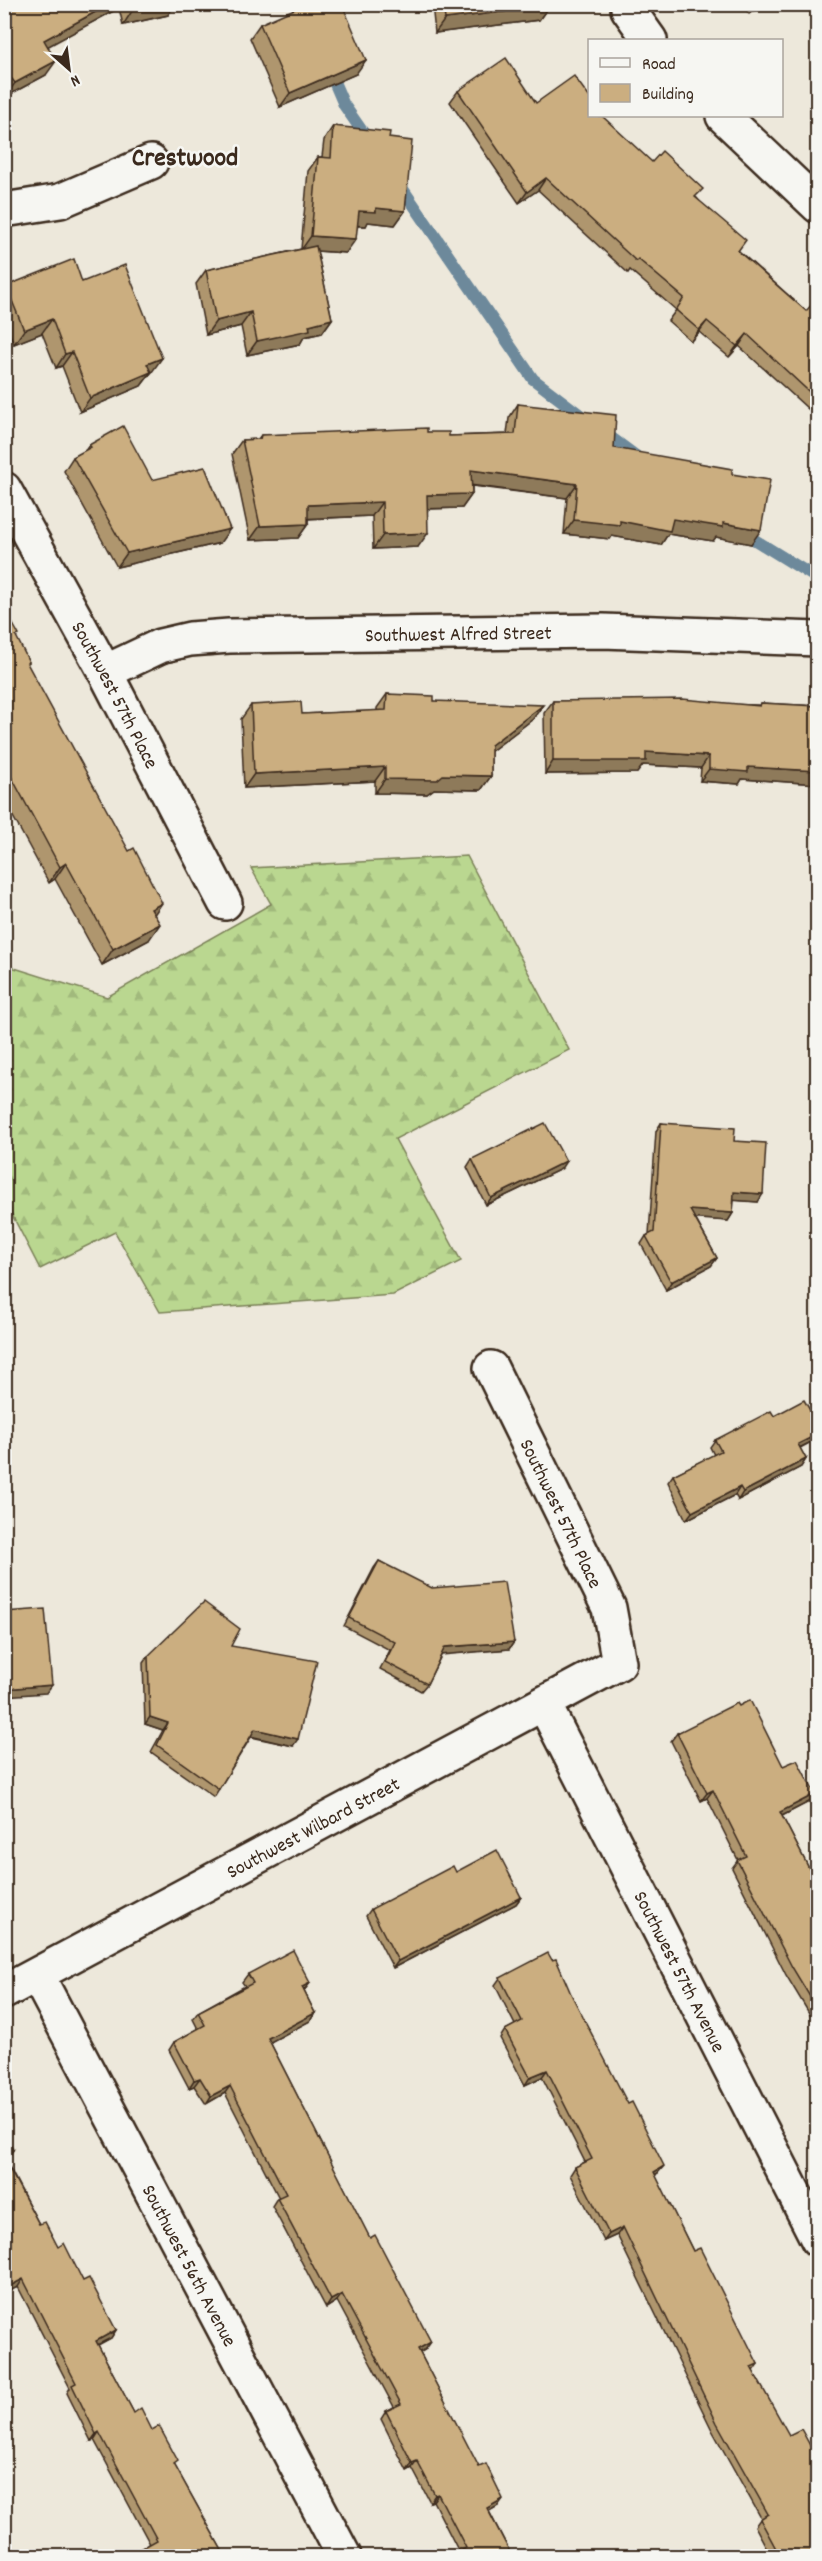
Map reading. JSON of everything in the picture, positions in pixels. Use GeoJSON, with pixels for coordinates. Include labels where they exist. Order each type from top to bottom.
{"type":"FeatureCollection","features":[{"type":"Feature","properties":{"kind":"street"},"geometry":{"type":"LineString","coordinates":[[628,4],[628,9],[649,39]]}},
{"type":"Feature","properties":{"kind":"street"},"geometry":{"type":"LineString","coordinates":[[724,117],[818,206]]}},
{"type":"Feature","properties":{"kind":"street"},"geometry":{"type":"LineString","coordinates":[[4,210],[60,201],[150,162]]}},
{"type":"Feature","properties":{"kind":"street","name":"Southwest 57th Place"},"geometry":{"type":"LineString","coordinates":[[4,489],[105,672],[225,903]]}},
{"type":"Feature","properties":{"kind":"street","name":"Southwest Alfred Street"},"geometry":{"type":"LineString","coordinates":[[105,672],[160,646],[190,639],[229,636],[603,631],[818,639]]}},
{"type":"Feature","properties":{"kind":"street","name":"Southwest 57th Place"},"geometry":{"type":"LineString","coordinates":[[491,1368],[609,1608],[620,1663]]}},
{"type":"Feature","properties":{"kind":"street","name":"Southwest Wilbard Street"},"geometry":{"type":"LineString","coordinates":[[4,1992],[620,1663]]}},
{"type":"Feature","properties":{"kind":"street","name":"Southwest 57th Avenue"},"geometry":{"type":"LineString","coordinates":[[544,1704],[818,2240]]}},
{"type":"Feature","properties":{"kind":"street","name":"Southwest 56th Avenue"},"geometry":{"type":"LineString","coordinates":[[37,1975],[344,2556]]}},
{"type":"Feature","properties":{"kind":"green space"},"geometry":{"type":"Polygon","coordinates":[[[467,856],[569,1050],[395,1139],[461,1261],[393,1295],[160,1312],[115,1232],[40,1269],[5,1201],[5,965],[107,997],[271,904],[251,868],[467,856]]]}},
{"type":"Feature","properties":{"kind":"building"},"geometry":{"type":"Polygon","coordinates":[[[8,4],[110,4],[44,40],[56,61],[15,83],[12,79],[4,83],[4,7],[8,4]]]}},
{"type":"Feature","properties":{"kind":"building"},"geometry":{"type":"Polygon","coordinates":[[[131,4],[164,4],[132,11],[131,4]]]}},
{"type":"Feature","properties":{"kind":"building"},"geometry":{"type":"Polygon","coordinates":[[[306,4],[342,4],[366,60],[290,93],[260,24],[306,4]]]}},
{"type":"Feature","properties":{"kind":"building"},"geometry":{"type":"Polygon","coordinates":[[[443,4],[549,4],[549,6],[445,19],[443,4]]]}},
{"type":"Feature","properties":{"kind":"building"},"geometry":{"type":"Polygon","coordinates":[[[506,58],[536,103],[574,76],[588,95],[588,117],[603,117],[652,162],[662,151],[703,189],[695,197],[746,240],[738,251],[806,311],[815,301],[818,304],[818,400],[747,334],[737,346],[707,321],[699,330],[676,310],[684,298],[638,259],[636,261],[546,178],[527,192],[458,91],[506,58]]]}},
{"type":"Feature","properties":{"kind":"building"},"geometry":{"type":"Polygon","coordinates":[[[333,126],[390,132],[389,138],[412,141],[405,211],[376,208],[376,212],[359,211],[356,239],[311,236],[318,157],[331,158],[333,126]]]}},
{"type":"Feature","properties":{"kind":"building"},"geometry":{"type":"Polygon","coordinates":[[[316,246],[332,319],[309,325],[310,330],[257,341],[251,312],[216,321],[206,270],[316,246]]]}},
{"type":"Feature","properties":{"kind":"building"},"geometry":{"type":"Polygon","coordinates":[[[74,259],[82,282],[125,265],[162,358],[147,364],[151,372],[90,398],[72,352],[65,354],[52,319],[24,330],[6,286],[74,259]]]}},
{"type":"Feature","properties":{"kind":"building"},"geometry":{"type":"Polygon","coordinates":[[[518,404],[616,415],[614,448],[732,469],[732,474],[770,480],[761,530],[723,523],[723,527],[673,519],[670,531],[620,521],[620,525],[574,520],[577,484],[471,470],[472,494],[427,495],[428,533],[383,535],[382,502],[308,505],[308,524],[260,526],[242,440],[260,439],[261,435],[427,428],[427,432],[449,432],[449,436],[515,434],[518,404]]]}},
{"type":"Feature","properties":{"kind":"building"},"geometry":{"type":"Polygon","coordinates":[[[123,426],[152,480],[205,467],[230,529],[127,553],[73,457],[123,426]]]}},
{"type":"Feature","properties":{"kind":"building"},"geometry":{"type":"Polygon","coordinates":[[[4,608],[19,635],[16,636],[29,662],[27,663],[129,851],[134,848],[162,903],[151,909],[160,924],[113,949],[66,863],[60,867],[4,763],[4,608]]]}},
{"type":"Feature","properties":{"kind":"building"},"geometry":{"type":"Polygon","coordinates":[[[387,694],[434,696],[434,701],[543,705],[491,745],[491,776],[443,775],[437,780],[385,779],[385,767],[254,774],[251,705],[301,702],[302,714],[386,710],[387,694]]]}},
{"type":"Feature","properties":{"kind":"building"},"geometry":{"type":"Polygon","coordinates":[[[682,699],[760,706],[761,703],[818,706],[818,771],[748,767],[748,772],[709,769],[709,756],[646,752],[646,761],[553,761],[553,701],[682,699]]]}},
{"type":"Feature","properties":{"kind":"building"},"geometry":{"type":"Polygon","coordinates":[[[545,1123],[566,1161],[491,1198],[472,1159],[545,1123]]]}},
{"type":"Feature","properties":{"kind":"building"},"geometry":{"type":"Polygon","coordinates":[[[661,1123],[735,1128],[734,1141],[766,1143],[763,1194],[734,1192],[733,1213],[690,1210],[717,1258],[671,1282],[646,1236],[654,1232],[661,1123]]]}},
{"type":"Feature","properties":{"kind":"building"},"geometry":{"type":"Polygon","coordinates":[[[804,1400],[818,1424],[818,1434],[798,1444],[806,1459],[743,1492],[740,1487],[692,1512],[673,1475],[721,1451],[715,1440],[771,1411],[774,1416],[804,1400]]]}},
{"type":"Feature","properties":{"kind":"building"},"geometry":{"type":"Polygon","coordinates":[[[379,1561],[432,1588],[504,1582],[514,1642],[445,1647],[427,1684],[385,1662],[395,1642],[349,1618],[379,1561]]]}},
{"type":"Feature","properties":{"kind":"building"},"geometry":{"type":"Polygon","coordinates":[[[204,1602],[240,1629],[231,1646],[317,1661],[298,1739],[255,1729],[219,1789],[157,1745],[168,1723],[150,1717],[148,1656],[204,1602]]]}},
{"type":"Feature","properties":{"kind":"building"},"geometry":{"type":"Polygon","coordinates":[[[45,1609],[52,1685],[4,1689],[4,1612],[45,1609]]]}},
{"type":"Feature","properties":{"kind":"building"},"geometry":{"type":"Polygon","coordinates":[[[750,1700],[783,1766],[797,1760],[815,1794],[780,1812],[818,1886],[818,2010],[792,1967],[737,1860],[746,1856],[713,1790],[707,1793],[677,1733],[737,1703],[739,1706],[750,1700]]]}},
{"type":"Feature","properties":{"kind":"building"},"geometry":{"type":"Polygon","coordinates":[[[497,1850],[521,1897],[398,1961],[371,1909],[453,1866],[456,1872],[497,1850]]]}},
{"type":"Feature","properties":{"kind":"building"},"geometry":{"type":"Polygon","coordinates":[[[293,1950],[310,1983],[302,1987],[315,2013],[268,2038],[370,2238],[375,2235],[431,2342],[418,2349],[479,2467],[486,2464],[503,2499],[487,2508],[512,2556],[452,2556],[466,2548],[438,2494],[435,2495],[417,2461],[412,2463],[386,2411],[401,2404],[342,2294],[331,2300],[277,2198],[286,2194],[230,2086],[211,2096],[200,2078],[194,2080],[174,2042],[205,2025],[198,2012],[253,1983],[248,1974],[293,1950]]]}},
{"type":"Feature","properties":{"kind":"building"},"geometry":{"type":"Polygon","coordinates":[[[548,1953],[552,1960],[556,1959],[571,1994],[628,2104],[632,2102],[664,2166],[654,2172],[693,2251],[700,2248],[758,2364],[751,2367],[789,2435],[801,2429],[818,2460],[818,2556],[780,2556],[760,2519],[768,2514],[717,2423],[623,2227],[609,2234],[575,2167],[592,2159],[547,2070],[530,2077],[505,2030],[522,2021],[500,1978],[548,1953]]]}},
{"type":"Feature","properties":{"kind":"building"},"geometry":{"type":"Polygon","coordinates":[[[4,2133],[13,2150],[4,2154],[4,2133]]]}},
{"type":"Feature","properties":{"kind":"building"},"geometry":{"type":"Polygon","coordinates":[[[4,2159],[39,2224],[45,2222],[58,2247],[64,2243],[83,2281],[89,2278],[116,2330],[96,2341],[134,2413],[141,2408],[152,2430],[159,2426],[178,2461],[174,2464],[225,2556],[142,2556],[139,2550],[157,2540],[99,2432],[96,2434],[72,2385],[76,2383],[23,2279],[8,2287],[4,2280],[4,2159]]]}},
{"type":"Feature","properties":{"kind":"waterway"},"geometry":{"type":"LineString","coordinates":[[329,70],[344,105],[369,141]]}},
{"type":"Feature","properties":{"kind":"waterway"},"geometry":{"type":"LineString","coordinates":[[398,182],[533,379],[587,420]]}},
{"type":"Feature","properties":{"kind":"waterway"},"geometry":{"type":"LineString","coordinates":[[601,430],[640,459]]}},
{"type":"Feature","properties":{"kind":"waterway"},"geometry":{"type":"LineString","coordinates":[[742,532],[818,579]]}},
{"type":"Feature","properties":{"kind":"district","name":"Crestwood"},"geometry":{"type":"Point","coordinates":[185,156]}}]}
